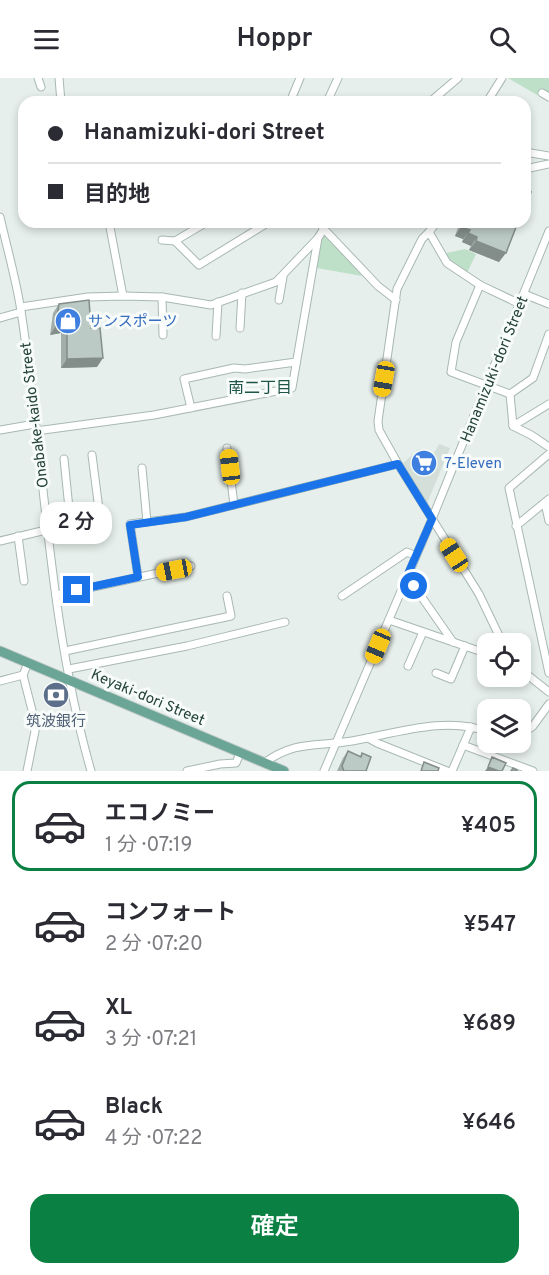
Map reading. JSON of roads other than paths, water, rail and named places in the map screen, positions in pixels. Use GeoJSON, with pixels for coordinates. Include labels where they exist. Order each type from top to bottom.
{"type":"FeatureCollection","features":[{"type":"Feature","properties":{"kind":"main road","name":"Keyaki-dori Street"},"geometry":{"type":"LineString","coordinates":[[0,651],[280,770]]}},
{"type":"Feature","properties":{"kind":"street"},"geometry":{"type":"LineString","coordinates":[[38,78],[41,87]]}},
{"type":"Feature","properties":{"kind":"street"},"geometry":{"type":"LineString","coordinates":[[59,78],[60,96]]}},
{"type":"Feature","properties":{"kind":"street"},"geometry":{"type":"LineString","coordinates":[[292,96],[300,78]]}},
{"type":"Feature","properties":{"kind":"street"},"geometry":{"type":"LineString","coordinates":[[330,96],[338,78]]}},
{"type":"Feature","properties":{"kind":"street"},"geometry":{"type":"LineString","coordinates":[[437,96],[458,78]]}},
{"type":"Feature","properties":{"kind":"street"},"geometry":{"type":"LineString","coordinates":[[491,96],[502,78]]}},
{"type":"Feature","properties":{"kind":"street"},"geometry":{"type":"LineString","coordinates":[[542,93],[549,97]]}},
{"type":"Feature","properties":{"kind":"street"},"geometry":{"type":"LineString","coordinates":[[531,153],[549,156]]}},
{"type":"Feature","properties":{"kind":"street"},"geometry":{"type":"LineString","coordinates":[[531,168],[549,164]]}},
{"type":"Feature","properties":{"kind":"street","name":"Onabake-kaido Street"},"geometry":{"type":"LineString","coordinates":[[0,217],[21,310],[46,530],[65,651],[91,771]]}},
{"type":"Feature","properties":{"kind":"street"},"geometry":{"type":"LineString","coordinates":[[110,228],[123,296]]}},
{"type":"Feature","properties":{"kind":"street"},"geometry":{"type":"LineString","coordinates":[[162,240],[175,241],[197,228]]}},
{"type":"Feature","properties":{"kind":"street"},"geometry":{"type":"LineString","coordinates":[[175,241],[199,264],[259,228]]}},
{"type":"Feature","properties":{"kind":"street"},"geometry":{"type":"LineString","coordinates":[[0,318],[21,310],[88,297],[162,297],[211,305],[276,282],[318,238],[324,228]]}},
{"type":"Feature","properties":{"kind":"street"},"geometry":{"type":"LineString","coordinates":[[329,228],[378,286],[396,300]]}},
{"type":"Feature","properties":{"kind":"street"},"geometry":{"type":"LineString","coordinates":[[432,228],[422,239],[397,289],[378,421],[379,430],[479,594],[498,633]]}},
{"type":"Feature","properties":{"kind":"street"},"geometry":{"type":"LineString","coordinates":[[429,231],[447,263],[480,285],[520,304]]}},
{"type":"Feature","properties":{"kind":"street","name":"Hanamizuki-dori Street"},"geometry":{"type":"LineString","coordinates":[[324,771],[432,519],[549,231]]}},
{"type":"Feature","properties":{"kind":"street"},"geometry":{"type":"LineString","coordinates":[[0,430],[123,420],[292,388],[318,238]]}},
{"type":"Feature","properties":{"kind":"street"},"geometry":{"type":"LineString","coordinates":[[279,300],[283,277]]}},
{"type":"Feature","properties":{"kind":"street"},"geometry":{"type":"LineString","coordinates":[[480,285],[456,342],[452,372],[510,394]]}},
{"type":"Feature","properties":{"kind":"street"},"geometry":{"type":"LineString","coordinates":[[240,328],[242,293]]}},
{"type":"Feature","properties":{"kind":"street"},"geometry":{"type":"LineString","coordinates":[[524,294],[549,304]]}},
{"type":"Feature","properties":{"kind":"street"},"geometry":{"type":"LineString","coordinates":[[162,297],[163,335]]}},
{"type":"Feature","properties":{"kind":"street"},"geometry":{"type":"LineString","coordinates":[[216,336],[218,303]]}},
{"type":"Feature","properties":{"kind":"street"},"geometry":{"type":"LineString","coordinates":[[510,394],[533,378],[545,359],[549,334]]}},
{"type":"Feature","properties":{"kind":"street"},"geometry":{"type":"LineString","coordinates":[[190,408],[184,379],[234,368],[245,369],[296,362]]}},
{"type":"Feature","properties":{"kind":"street"},"geometry":{"type":"LineString","coordinates":[[510,394],[513,426]]}},
{"type":"Feature","properties":{"kind":"street"},"geometry":{"type":"LineString","coordinates":[[513,426],[549,404]]}},
{"type":"Feature","properties":{"kind":"street"},"geometry":{"type":"LineString","coordinates":[[513,426],[549,447]]}},
{"type":"Feature","properties":{"kind":"street"},"geometry":{"type":"LineString","coordinates":[[227,448],[234,505]]}},
{"type":"Feature","properties":{"kind":"street"},"geometry":{"type":"LineString","coordinates":[[549,454],[509,488],[549,672]]}},
{"type":"Feature","properties":{"kind":"street"},"geometry":{"type":"LineString","coordinates":[[0,541],[46,530],[100,525],[92,455]]}},
{"type":"Feature","properties":{"kind":"street"},"geometry":{"type":"LineString","coordinates":[[64,459],[70,528]]}},
{"type":"Feature","properties":{"kind":"street"},"geometry":{"type":"LineString","coordinates":[[138,577],[130,525],[186,517],[398,464]]}},
{"type":"Feature","properties":{"kind":"street"},"geometry":{"type":"LineString","coordinates":[[142,468],[147,522]]}},
{"type":"Feature","properties":{"kind":"street"},"geometry":{"type":"LineString","coordinates":[[516,526],[547,501]]}},
{"type":"Feature","properties":{"kind":"street"},"geometry":{"type":"LineString","coordinates":[[547,501],[549,521]]}},
{"type":"Feature","properties":{"kind":"street"},"geometry":{"type":"LineString","coordinates":[[18,536],[24,581]]}},
{"type":"Feature","properties":{"kind":"street"},"geometry":{"type":"LineString","coordinates":[[342,596],[407,552],[416,556]]}},
{"type":"Feature","properties":{"kind":"street"},"geometry":{"type":"LineString","coordinates":[[56,595],[191,566]]}},
{"type":"Feature","properties":{"kind":"street"},"geometry":{"type":"LineString","coordinates":[[404,583],[414,586],[453,642]]}},
{"type":"Feature","properties":{"kind":"street"},"geometry":{"type":"LineString","coordinates":[[65,651],[231,616],[227,596]]}},
{"type":"Feature","properties":{"kind":"street"},"geometry":{"type":"LineString","coordinates":[[389,620],[477,650]]}},
{"type":"Feature","properties":{"kind":"street"},"geometry":{"type":"LineString","coordinates":[[69,669],[187,646],[285,622]]}},
{"type":"Feature","properties":{"kind":"street"},"geometry":{"type":"LineString","coordinates":[[408,666],[423,632]]}},
{"type":"Feature","properties":{"kind":"street"},"geometry":{"type":"LineString","coordinates":[[436,674],[451,680],[465,646]]}},
{"type":"Feature","properties":{"kind":"street"},"geometry":{"type":"LineString","coordinates":[[27,771],[36,726],[23,675],[28,663]]}},
{"type":"Feature","properties":{"kind":"street"},"geometry":{"type":"LineString","coordinates":[[0,681],[23,675]]}},
{"type":"Feature","properties":{"kind":"street"},"geometry":{"type":"LineString","coordinates":[[531,678],[549,692]]}},
{"type":"Feature","properties":{"kind":"street"},"geometry":{"type":"LineString","coordinates":[[531,727],[549,704]]}},
{"type":"Feature","properties":{"kind":"street"},"geometry":{"type":"LineString","coordinates":[[264,763],[279,752],[301,745],[336,743],[425,727],[477,729]]}},
{"type":"Feature","properties":{"kind":"street"},"geometry":{"type":"LineString","coordinates":[[452,771],[471,727]]}},
{"type":"Feature","properties":{"kind":"street"},"geometry":{"type":"LineString","coordinates":[[368,738],[447,771]]}},
{"type":"Feature","properties":{"kind":"street"},"geometry":{"type":"LineString","coordinates":[[463,745],[532,771]]}},
{"type":"Feature","properties":{"kind":"street"},"geometry":{"type":"LineString","coordinates":[[188,771],[236,763],[240,753]]}},
{"type":"Feature","properties":{"kind":"place","name":"サンスポーツ"},"geometry":{"type":"Point","coordinates":[68,321]}},
{"type":"Feature","properties":{"kind":"place","name":"7-Eleven"},"geometry":{"type":"Point","coordinates":[424,463]}},
{"type":"Feature","properties":{"kind":"place","name":"筑波銀行"},"geometry":{"type":"Point","coordinates":[56,695]}},
{"type":"Feature","properties":{"kind":"district","name":"南二丁目"},"geometry":{"type":"Point","coordinates":[260,387]}}]}
